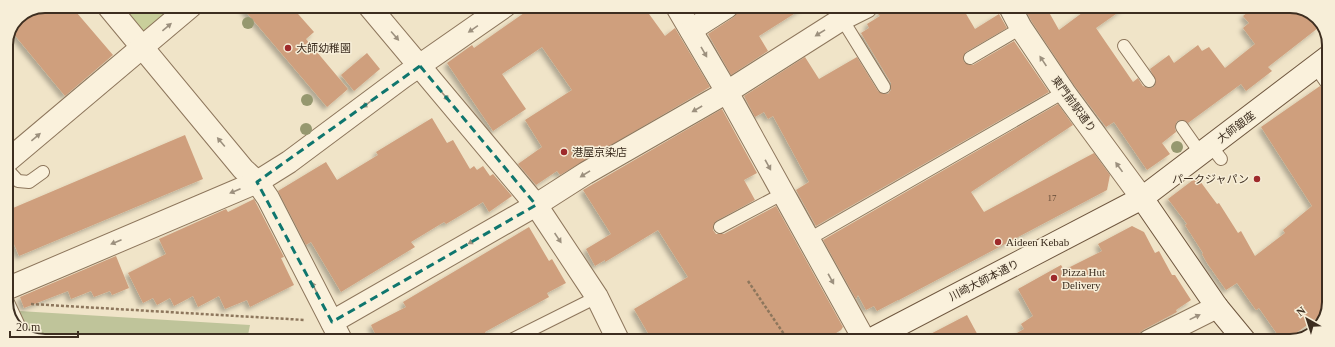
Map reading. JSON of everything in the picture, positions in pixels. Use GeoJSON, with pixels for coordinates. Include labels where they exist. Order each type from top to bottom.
{"type":"FeatureCollection","features":[{"type":"Feature","properties":{"kind":"street"},"geometry":{"type":"LineString","coordinates":[[114,13],[268,198],[337,331],[586,173],[727,92],[842,19],[854,13]]}},
{"type":"Feature","properties":{"kind":"street"},"geometry":{"type":"LineString","coordinates":[[13,156],[183,13]]}},
{"type":"Feature","properties":{"kind":"street"},"geometry":{"type":"LineString","coordinates":[[375,13],[536,205],[597,297],[615,334]]}},
{"type":"Feature","properties":{"kind":"street"},"geometry":{"type":"LineString","coordinates":[[13,294],[256,182],[289,162],[495,13]]}},
{"type":"Feature","properties":{"kind":"street"},"geometry":{"type":"LineString","coordinates":[[681,13],[727,92],[862,334]]}},
{"type":"Feature","properties":{"kind":"street"},"geometry":{"type":"LineString","coordinates":[[691,30],[718,13]]}},
{"type":"Feature","properties":{"kind":"street","name":"東門前駅通り"},"geometry":{"type":"LineString","coordinates":[[1013,13],[1021,28],[1064,92],[1142,198],[1217,307],[1239,334]]}},
{"type":"Feature","properties":{"kind":"street","name":"大師銀座"},"geometry":{"type":"LineString","coordinates":[[1142,198],[1211,153],[1322,70]]}},
{"type":"Feature","properties":{"kind":"street","name":"川崎大師本通り"},"geometry":{"type":"LineString","coordinates":[[880,334],[1142,198]]}},
{"type":"Feature","properties":{"kind":"street"},"geometry":{"type":"LineString","coordinates":[[1163,334],[1217,307]]}},
{"type":"Feature","properties":{"kind":"lane"},"geometry":{"type":"LineString","coordinates":[[842,19],[884,86]]}},
{"type":"Feature","properties":{"kind":"lane"},"geometry":{"type":"LineString","coordinates":[[970,58],[1021,28]]}},
{"type":"Feature","properties":{"kind":"lane"},"geometry":{"type":"LineString","coordinates":[[1124,46],[1149,81]]}},
{"type":"Feature","properties":{"kind":"lane"},"geometry":{"type":"LineString","coordinates":[[810,239],[1064,92]]}},
{"type":"Feature","properties":{"kind":"lane"},"geometry":{"type":"LineString","coordinates":[[1182,127],[1211,153]]}},
{"type":"Feature","properties":{"kind":"lane"},"geometry":{"type":"LineString","coordinates":[[13,176],[18,181],[29,182],[43,172]]}},
{"type":"Feature","properties":{"kind":"lane"},"geometry":{"type":"LineString","coordinates":[[720,227],[784,193]]}},
{"type":"Feature","properties":{"kind":"lane"},"geometry":{"type":"LineString","coordinates":[[523,334],[597,297]]}},
{"type":"Feature","properties":{"kind":"path"},"geometry":{"type":"LineString","coordinates":[[748,282],[784,334]]}},
{"type":"Feature","properties":{"kind":"path"},"geometry":{"type":"LineString","coordinates":[[13,298],[337,331]]}},
{"type":"Feature","properties":{"kind":"highlighted area"},"geometry":{"type":"Polygon","coordinates":[[[420,66],[536,205],[332,322],[257,182],[420,66]]]}},
{"type":"Feature","properties":{"kind":"green space"},"geometry":{"type":"Polygon","coordinates":[[[122,13],[169,13],[149,30],[138,32],[122,13]]]}},
{"type":"Feature","properties":{"kind":"green space"},"geometry":{"type":"Polygon","coordinates":[[[19,311],[250,325],[248,334],[45,334],[30,330],[19,311]]]}},
{"type":"Feature","properties":{"kind":"building"},"geometry":{"type":"Polygon","coordinates":[[[45,13],[77,13],[113,55],[65,96],[15,35],[18,27],[33,15],[45,13]]]}},
{"type":"Feature","properties":{"kind":"building"},"geometry":{"type":"Polygon","coordinates":[[[247,13],[297,13],[314,32],[306,39],[348,89],[327,107],[247,13]]]}},
{"type":"Feature","properties":{"kind":"building"},"geometry":{"type":"Polygon","coordinates":[[[524,13],[648,13],[665,36],[675,28],[710,87],[560,175],[557,171],[536,185],[518,164],[542,147],[525,120],[572,90],[542,47],[502,74],[526,109],[493,131],[447,63],[472,45],[474,48],[524,13]]]}},
{"type":"Feature","properties":{"kind":"building"},"geometry":{"type":"Polygon","coordinates":[[[737,13],[795,13],[759,36],[768,51],[731,75],[708,34],[734,17],[737,13]]]}},
{"type":"Feature","properties":{"kind":"building"},"geometry":{"type":"Polygon","coordinates":[[[966,13],[975,29],[999,14],[1007,28],[966,52],[963,58],[964,62],[973,65],[1014,41],[1049,92],[816,226],[796,190],[809,182],[773,116],[768,119],[764,112],[755,117],[744,96],[805,57],[819,79],[857,57],[878,91],[888,94],[891,90],[891,83],[861,33],[869,28],[867,24],[880,16],[878,14],[966,13]]]}},
{"type":"Feature","properties":{"kind":"building"},"geometry":{"type":"Polygon","coordinates":[[[1027,13],[1049,13],[1059,30],[1082,13],[1117,13],[1096,28],[1133,82],[1138,78],[1143,86],[1149,88],[1154,87],[1156,81],[1150,69],[1169,55],[1174,63],[1198,45],[1202,51],[1209,47],[1225,68],[1255,44],[1243,28],[1249,23],[1243,16],[1247,13],[1290,13],[1302,15],[1318,28],[1268,67],[1272,71],[1246,91],[1241,84],[1188,123],[1182,120],[1177,121],[1175,127],[1176,132],[1162,143],[1170,154],[1147,170],[1114,122],[1106,127],[1074,85],[1027,13]]]}},
{"type":"Feature","properties":{"kind":"building"},"geometry":{"type":"Polygon","coordinates":[[[367,53],[380,69],[354,91],[341,75],[367,53]]]}},
{"type":"Feature","properties":{"kind":"building"},"geometry":{"type":"Polygon","coordinates":[[[1320,86],[1322,88],[1322,302],[1318,317],[1294,334],[1277,334],[1259,308],[1256,310],[1237,283],[1226,290],[1207,263],[1202,254],[1203,253],[1185,225],[1187,224],[1168,199],[1197,177],[1217,204],[1219,203],[1238,233],[1241,231],[1255,256],[1285,233],[1283,230],[1312,206],[1261,127],[1320,86]]]}},
{"type":"Feature","properties":{"kind":"building"},"geometry":{"type":"Polygon","coordinates":[[[1058,104],[1073,125],[971,192],[984,212],[1094,153],[1110,175],[1107,190],[877,311],[874,306],[866,310],[858,295],[856,299],[823,240],[1058,104]]]}},
{"type":"Feature","properties":{"kind":"building"},"geometry":{"type":"Polygon","coordinates":[[[722,109],[757,173],[744,180],[755,200],[716,221],[713,226],[713,230],[716,234],[724,234],[776,206],[843,327],[834,334],[649,334],[634,309],[688,277],[658,230],[605,262],[605,260],[595,266],[586,249],[611,234],[583,190],[722,109]]]}},
{"type":"Feature","properties":{"kind":"building"},"geometry":{"type":"Polygon","coordinates":[[[432,118],[447,143],[453,140],[470,169],[474,166],[477,170],[483,166],[490,176],[493,174],[512,196],[489,212],[483,202],[446,224],[444,222],[411,242],[415,247],[341,292],[311,242],[306,245],[278,191],[326,162],[337,180],[378,155],[376,152],[432,118]]]}},
{"type":"Feature","properties":{"kind":"building"},"geometry":{"type":"Polygon","coordinates":[[[185,135],[203,179],[19,256],[13,242],[13,208],[185,135]]]}},
{"type":"Feature","properties":{"kind":"building"},"geometry":{"type":"Polygon","coordinates":[[[254,199],[284,257],[281,258],[294,285],[250,307],[247,300],[225,309],[219,296],[198,307],[193,296],[174,306],[170,298],[157,305],[153,298],[143,303],[128,273],[166,254],[159,239],[226,209],[228,212],[254,199]]]}},
{"type":"Feature","properties":{"kind":"building"},"geometry":{"type":"Polygon","coordinates":[[[1132,226],[1144,232],[1155,253],[1159,251],[1172,275],[1175,275],[1191,300],[1176,310],[1177,312],[1138,334],[1015,334],[1024,329],[1021,324],[1033,316],[1018,289],[1061,265],[1064,270],[1102,251],[1098,244],[1132,226]]]}},
{"type":"Feature","properties":{"kind":"building"},"geometry":{"type":"Polygon","coordinates":[[[529,227],[549,261],[552,259],[566,283],[547,293],[549,297],[485,332],[486,334],[375,334],[371,325],[406,307],[403,302],[529,227]]]}},
{"type":"Feature","properties":{"kind":"building"},"geometry":{"type":"Polygon","coordinates":[[[116,256],[129,288],[112,295],[110,291],[94,297],[91,291],[71,299],[68,291],[24,308],[20,297],[116,256]]]}},
{"type":"Feature","properties":{"kind":"building"},"geometry":{"type":"Polygon","coordinates":[[[967,315],[977,334],[930,334],[967,315]]]}},
{"type":"Feature","properties":{"kind":"place","name":"大師幼稚園"},"geometry":{"type":"Point","coordinates":[288,48]}},
{"type":"Feature","properties":{"kind":"place","name":"港屋京染店"},"geometry":{"type":"Point","coordinates":[564,152]}},
{"type":"Feature","properties":{"kind":"place","name":"パークジャパン"},"geometry":{"type":"Point","coordinates":[1257,179]}},
{"type":"Feature","properties":{"kind":"place","name":"Aideen Kebab"},"geometry":{"type":"Point","coordinates":[998,242]}},
{"type":"Feature","properties":{"kind":"place","name":"Pizza Hut Delivery"},"geometry":{"type":"Point","coordinates":[1054,278]}}]}
